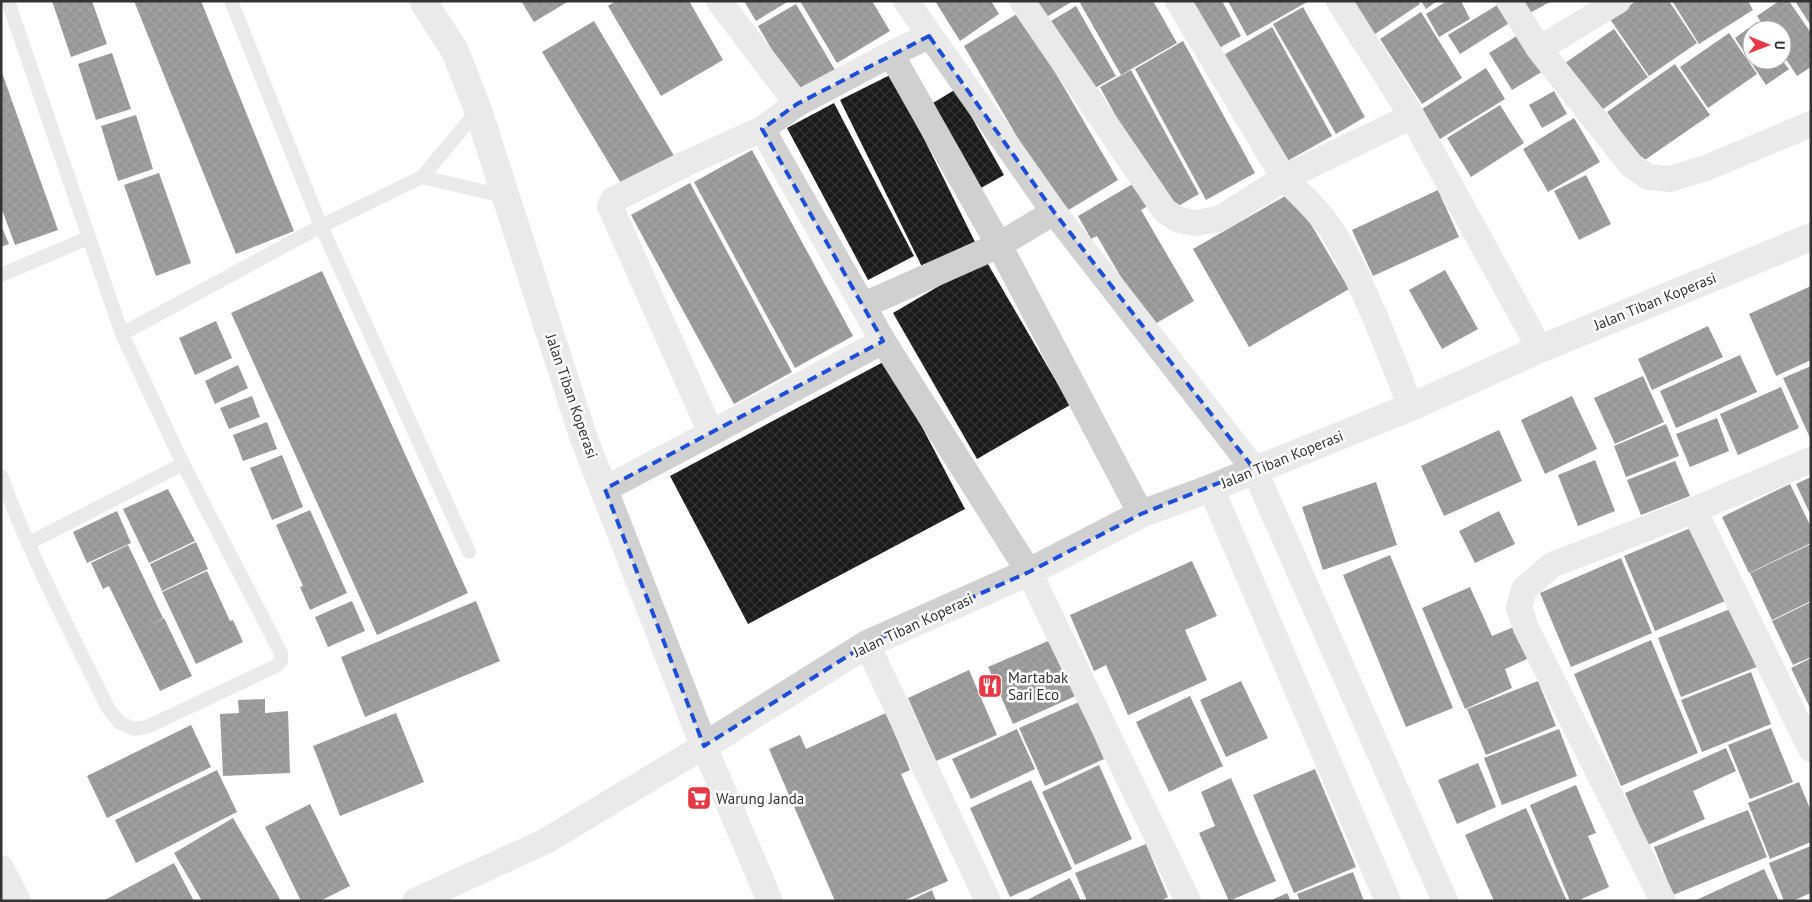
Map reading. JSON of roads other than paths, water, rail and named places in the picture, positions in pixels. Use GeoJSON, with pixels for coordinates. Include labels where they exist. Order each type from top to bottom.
{"type":"FeatureCollection","features":[{"type":"Feature","properties":{"kind":"street","name":"Jalan Tiban Koperasi"},"geometry":{"type":"LineString","coordinates":[[423,1],[455,51],[478,110],[583,436],[704,746],[867,644],[1028,572],[1141,514],[1212,488],[1254,469],[1411,406],[1540,349],[1811,237]]}},
{"type":"Feature","properties":{"kind":"street"},"geometry":{"type":"LineString","coordinates":[[719,1],[797,104]]}},
{"type":"Feature","properties":{"kind":"street"},"geometry":{"type":"LineString","coordinates":[[906,1],[1054,212],[1254,469],[1445,901]]}},
{"type":"Feature","properties":{"kind":"street"},"geometry":{"type":"LineString","coordinates":[[1022,1],[1165,211],[1179,220],[1194,223],[1219,219],[1284,178],[1412,116]]}},
{"type":"Feature","properties":{"kind":"street"},"geometry":{"type":"LineString","coordinates":[[1178,1],[1284,178],[1305,198],[1334,234],[1366,296],[1411,406]]}},
{"type":"Feature","properties":{"kind":"street"},"geometry":{"type":"LineString","coordinates":[[1339,1],[1412,116],[1540,349]]}},
{"type":"Feature","properties":{"kind":"street"},"geometry":{"type":"LineString","coordinates":[[1508,1],[1539,49],[1631,165],[1648,177],[1670,179],[1706,168],[1811,124]]}},
{"type":"Feature","properties":{"kind":"street"},"geometry":{"type":"LineString","coordinates":[[1539,49],[1618,1]]}},
{"type":"Feature","properties":{"kind":"street"},"geometry":{"type":"LineString","coordinates":[[711,434],[610,206],[613,200],[687,163],[762,129],[797,104],[929,36]]}},
{"type":"Feature","properties":{"kind":"street"},"geometry":{"type":"LineString","coordinates":[[892,54],[999,244],[1141,514]]}},
{"type":"Feature","properties":{"kind":"street"},"geometry":{"type":"LineString","coordinates":[[762,129],[883,341],[1028,572],[1188,901]]}},
{"type":"Feature","properties":{"kind":"street"},"geometry":{"type":"LineString","coordinates":[[864,305],[999,244],[1054,212]]}},
{"type":"Feature","properties":{"kind":"street"},"geometry":{"type":"LineString","coordinates":[[605,490],[883,341]]}},
{"type":"Feature","properties":{"kind":"street"},"geometry":{"type":"LineString","coordinates":[[1663,901],[1526,628],[1520,608],[1524,589],[1552,565],[1694,510],[1811,460]]}},
{"type":"Feature","properties":{"kind":"street"},"geometry":{"type":"LineString","coordinates":[[1212,488],[1388,901]]}},
{"type":"Feature","properties":{"kind":"street"},"geometry":{"type":"LineString","coordinates":[[1694,510],[1811,749]]}},
{"type":"Feature","properties":{"kind":"street"},"geometry":{"type":"LineString","coordinates":[[867,644],[988,901]]}},
{"type":"Feature","properties":{"kind":"street"},"geometry":{"type":"LineString","coordinates":[[415,901],[544,842],[704,746],[770,901]]}},
{"type":"Feature","properties":{"kind":"street"},"geometry":{"type":"LineString","coordinates":[[1,868],[18,901]]}},
{"type":"Feature","properties":{"kind":"lane"},"geometry":{"type":"LineString","coordinates":[[1,476],[14,512],[108,708],[119,722],[134,729],[147,726],[276,666],[281,661],[281,653],[183,464],[122,334],[8,1]]}},
{"type":"Feature","properties":{"kind":"lane"},"geometry":{"type":"LineString","coordinates":[[230,1],[321,226],[469,552]]}},
{"type":"Feature","properties":{"kind":"lane"},"geometry":{"type":"LineString","coordinates":[[122,334],[321,226],[422,177],[478,110]]}},
{"type":"Feature","properties":{"kind":"lane"},"geometry":{"type":"LineString","coordinates":[[422,177],[507,197]]}},
{"type":"Feature","properties":{"kind":"lane"},"geometry":{"type":"LineString","coordinates":[[1,275],[88,238]]}},
{"type":"Feature","properties":{"kind":"lane"},"geometry":{"type":"LineString","coordinates":[[29,543],[183,464]]}},
{"type":"Feature","properties":{"kind":"place","name":"Martabak Sari Eco"},"geometry":{"type":"Point","coordinates":[990,686]}},
{"type":"Feature","properties":{"kind":"place","name":"Warung Janda"},"geometry":{"type":"Point","coordinates":[699,798]}}]}
